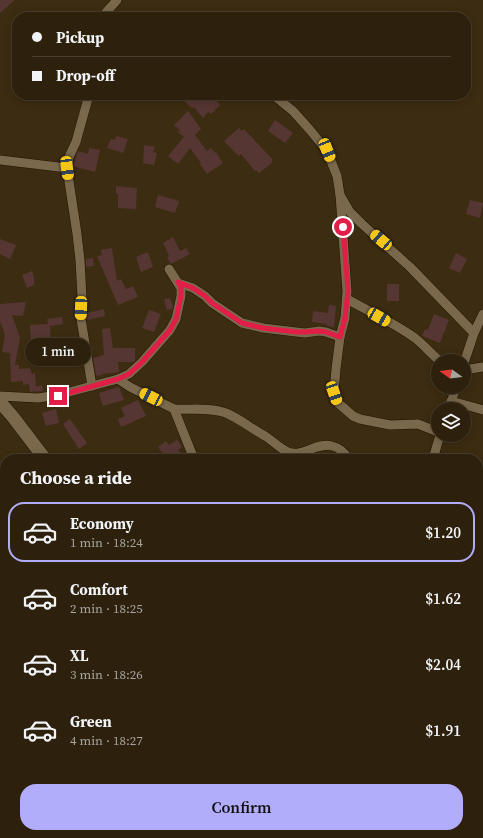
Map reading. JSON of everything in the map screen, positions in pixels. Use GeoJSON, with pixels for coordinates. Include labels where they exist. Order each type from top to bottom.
{"type":"FeatureCollection","features":[{"type":"Feature","properties":{"kind":"street"},"geometry":{"type":"LineString","coordinates":[[106,12],[117,0]]}},
{"type":"Feature","properties":{"kind":"street"},"geometry":{"type":"LineString","coordinates":[[88,100],[76,142],[69,157],[67,168],[78,247],[82,297],[81,319],[92,386]]}},
{"type":"Feature","properties":{"kind":"street"},"geometry":{"type":"LineString","coordinates":[[280,100],[298,116],[327,150],[337,176],[340,194],[347,300],[336,369],[334,393],[337,402],[353,416],[373,423],[390,425],[418,424],[431,429]]}},
{"type":"Feature","properties":{"kind":"street"},"geometry":{"type":"LineString","coordinates":[[0,160],[67,168]]}},
{"type":"Feature","properties":{"kind":"street"},"geometry":{"type":"LineString","coordinates":[[340,194],[350,212],[410,267],[474,333]]}},
{"type":"Feature","properties":{"kind":"street"},"geometry":{"type":"LineString","coordinates":[[0,396],[38,398],[58,396],[118,379],[129,374],[142,362],[170,330],[176,319],[181,288],[169,269]]}},
{"type":"Feature","properties":{"kind":"street"},"geometry":{"type":"LineString","coordinates":[[178,282],[193,288],[242,323],[263,328],[296,332],[326,332],[340,337]]}},
{"type":"Feature","properties":{"kind":"street"},"geometry":{"type":"LineString","coordinates":[[347,300],[416,339],[431,354]]}},
{"type":"Feature","properties":{"kind":"street"},"geometry":{"type":"LineString","coordinates":[[467,354],[474,333],[483,314]]}},
{"type":"Feature","properties":{"kind":"street"},"geometry":{"type":"LineString","coordinates":[[471,369],[483,368]]}},
{"type":"Feature","properties":{"kind":"street"},"geometry":{"type":"LineString","coordinates":[[118,379],[130,387],[174,409],[197,409],[224,413],[271,440],[287,452],[300,452],[315,446],[327,445],[342,450],[345,454]]}},
{"type":"Feature","properties":{"kind":"street"},"geometry":{"type":"LineString","coordinates":[[0,402],[41,454]]}},
{"type":"Feature","properties":{"kind":"street"},"geometry":{"type":"LineString","coordinates":[[471,408],[483,410]]}},
{"type":"Feature","properties":{"kind":"street"},"geometry":{"type":"LineString","coordinates":[[174,409],[192,454]]}},
{"type":"Feature","properties":{"kind":"street"},"geometry":{"type":"LineString","coordinates":[[434,454],[438,442]]}},
{"type":"Feature","properties":{"kind":"building"},"geometry":{"type":"Polygon","coordinates":[[[0,0],[15,0],[0,13],[0,0]]]}},
{"type":"Feature","properties":{"kind":"building"},"geometry":{"type":"Polygon","coordinates":[[[183,100],[216,100],[220,105],[211,114],[208,112],[203,118],[194,107],[192,108],[183,100]]]}},
{"type":"Feature","properties":{"kind":"building"},"geometry":{"type":"Polygon","coordinates":[[[188,111],[201,129],[195,135],[207,151],[211,148],[215,153],[216,152],[223,163],[207,174],[190,148],[178,164],[168,156],[184,137],[178,132],[180,130],[174,125],[188,111]]]}},
{"type":"Feature","properties":{"kind":"building"},"geometry":{"type":"Polygon","coordinates":[[[275,120],[293,133],[285,143],[268,131],[275,120]]]}},
{"type":"Feature","properties":{"kind":"building"},"geometry":{"type":"Polygon","coordinates":[[[239,128],[242,131],[244,129],[273,160],[271,162],[272,163],[259,173],[256,170],[255,171],[241,154],[239,156],[224,141],[239,128]]]}},
{"type":"Feature","properties":{"kind":"building"},"geometry":{"type":"Polygon","coordinates":[[[116,136],[128,139],[123,153],[107,148],[111,139],[115,140],[116,136]]]}},
{"type":"Feature","properties":{"kind":"building"},"geometry":{"type":"Polygon","coordinates":[[[144,145],[155,147],[153,152],[157,153],[154,165],[143,163],[144,145]]]}},
{"type":"Feature","properties":{"kind":"building"},"geometry":{"type":"Polygon","coordinates":[[[89,148],[100,150],[95,172],[73,166],[78,151],[88,154],[89,148]]]}},
{"type":"Feature","properties":{"kind":"building"},"geometry":{"type":"Polygon","coordinates":[[[116,186],[137,188],[136,209],[118,208],[118,194],[116,194],[116,186]]]}},
{"type":"Feature","properties":{"kind":"building"},"geometry":{"type":"Polygon","coordinates":[[[158,195],[179,201],[175,213],[155,207],[158,195]]]}},
{"type":"Feature","properties":{"kind":"building"},"geometry":{"type":"Polygon","coordinates":[[[470,200],[483,203],[480,218],[466,214],[470,200]]]}},
{"type":"Feature","properties":{"kind":"building"},"geometry":{"type":"Polygon","coordinates":[[[173,237],[180,251],[186,248],[190,254],[171,264],[167,257],[169,256],[163,243],[173,237]]]}},
{"type":"Feature","properties":{"kind":"building"},"geometry":{"type":"Polygon","coordinates":[[[0,239],[16,245],[10,259],[0,254],[0,239]]]}},
{"type":"Feature","properties":{"kind":"building"},"geometry":{"type":"Polygon","coordinates":[[[112,248],[117,281],[121,279],[126,289],[133,286],[138,297],[118,305],[97,256],[102,255],[101,250],[112,248]]]}},
{"type":"Feature","properties":{"kind":"building"},"geometry":{"type":"Polygon","coordinates":[[[148,252],[153,267],[141,272],[136,257],[148,252]]]}},
{"type":"Feature","properties":{"kind":"building"},"geometry":{"type":"Polygon","coordinates":[[[456,253],[467,259],[460,273],[449,268],[456,253]]]}},
{"type":"Feature","properties":{"kind":"building"},"geometry":{"type":"Polygon","coordinates":[[[93,258],[94,266],[86,267],[86,259],[93,258]]]}},
{"type":"Feature","properties":{"kind":"building"},"geometry":{"type":"Polygon","coordinates":[[[32,271],[34,285],[27,288],[22,275],[32,271]]]}},
{"type":"Feature","properties":{"kind":"building"},"geometry":{"type":"Polygon","coordinates":[[[387,284],[399,284],[399,301],[387,301],[387,284]]]}},
{"type":"Feature","properties":{"kind":"building"},"geometry":{"type":"Polygon","coordinates":[[[170,298],[173,306],[172,309],[167,310],[164,299],[170,298]]]}},
{"type":"Feature","properties":{"kind":"building"},"geometry":{"type":"Polygon","coordinates":[[[26,302],[23,316],[12,315],[20,338],[15,365],[19,365],[19,369],[30,368],[32,374],[35,373],[36,387],[42,385],[43,391],[30,392],[29,384],[23,385],[23,381],[11,382],[10,353],[2,352],[5,335],[0,321],[0,304],[26,302]]]}},
{"type":"Feature","properties":{"kind":"building"},"geometry":{"type":"Polygon","coordinates":[[[329,305],[336,306],[334,327],[327,326],[327,324],[312,322],[313,311],[328,313],[329,305]]]}},
{"type":"Feature","properties":{"kind":"building"},"geometry":{"type":"Polygon","coordinates":[[[104,309],[105,316],[87,320],[87,313],[104,309]]]}},
{"type":"Feature","properties":{"kind":"building"},"geometry":{"type":"Polygon","coordinates":[[[149,310],[161,314],[154,332],[142,328],[149,310]]]}},
{"type":"Feature","properties":{"kind":"building"},"geometry":{"type":"Polygon","coordinates":[[[434,314],[449,320],[440,343],[422,336],[425,329],[428,330],[434,314]]]}},
{"type":"Feature","properties":{"kind":"building"},"geometry":{"type":"Polygon","coordinates":[[[62,317],[63,324],[50,326],[51,346],[31,347],[30,325],[48,324],[47,319],[62,317]]]}},
{"type":"Feature","properties":{"kind":"building"},"geometry":{"type":"Polygon","coordinates":[[[110,328],[113,348],[135,348],[135,361],[118,362],[119,372],[96,376],[93,358],[104,355],[102,329],[110,328]]]}},
{"type":"Feature","properties":{"kind":"building"},"geometry":{"type":"Polygon","coordinates":[[[119,387],[124,400],[103,406],[99,393],[119,387]]]}},
{"type":"Feature","properties":{"kind":"building"},"geometry":{"type":"Polygon","coordinates":[[[138,400],[146,416],[121,427],[118,419],[125,416],[121,408],[138,400]]]}},
{"type":"Feature","properties":{"kind":"building"},"geometry":{"type":"Polygon","coordinates":[[[56,409],[59,423],[46,426],[42,413],[56,409]]]}},
{"type":"Feature","properties":{"kind":"building"},"geometry":{"type":"Polygon","coordinates":[[[70,419],[87,443],[79,449],[63,424],[70,419]]]}},
{"type":"Feature","properties":{"kind":"building"},"geometry":{"type":"Polygon","coordinates":[[[177,440],[182,447],[178,450],[181,454],[163,454],[158,447],[166,441],[169,445],[177,440]]]}},
{"type":"Feature","properties":{"kind":"route"},"geometry":{"type":"LineString","coordinates":[[58,396],[118,379],[129,374],[142,362],[170,330],[176,319],[181,296],[181,288],[178,282],[193,288],[242,323],[263,328],[296,332],[326,332],[340,337],[345,318],[348,291],[343,227]]}}]}
